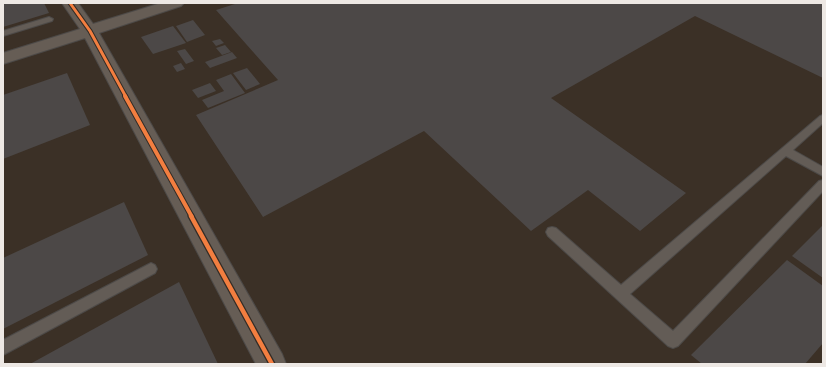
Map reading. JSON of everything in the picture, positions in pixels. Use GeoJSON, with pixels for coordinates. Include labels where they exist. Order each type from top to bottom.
{"type":"FeatureCollection","features":[{"type":"Feature","properties":{"kind":"street"},"geometry":{"type":"LineString","coordinates":[[70,3],[90,31],[272,364]]}},
{"type":"Feature","properties":{"kind":"street"},"geometry":{"type":"LineString","coordinates":[[3,59],[176,3]]}},
{"type":"Feature","properties":{"kind":"lane"},"geometry":{"type":"LineString","coordinates":[[3,34],[49,19]]}},
{"type":"Feature","properties":{"kind":"lane"},"geometry":{"type":"LineString","coordinates":[[620,294],[823,118]]}},
{"type":"Feature","properties":{"kind":"lane"},"geometry":{"type":"LineString","coordinates":[[785,150],[823,172]]}},
{"type":"Feature","properties":{"kind":"lane"},"geometry":{"type":"LineString","coordinates":[[552,232],[673,341],[823,184]]}},
{"type":"Feature","properties":{"kind":"lane"},"geometry":{"type":"LineString","coordinates":[[3,348],[151,269]]}},
{"type":"Feature","properties":{"kind":"shaded area"},"geometry":{"type":"Polygon","coordinates":[[[3,3],[823,3],[823,364],[3,364],[3,3]]]}},
{"type":"Feature","properties":{"kind":"building"},"geometry":{"type":"Polygon","coordinates":[[[3,3],[44,3],[49,13],[3,27],[3,3]]]}},
{"type":"Feature","properties":{"kind":"building"},"geometry":{"type":"Polygon","coordinates":[[[238,3],[823,3],[823,78],[695,16],[551,98],[686,193],[640,231],[588,190],[531,231],[424,131],[263,217],[196,115],[278,80],[216,10],[238,3]]]}},
{"type":"Feature","properties":{"kind":"building"},"geometry":{"type":"Polygon","coordinates":[[[193,20],[205,35],[187,42],[176,26],[193,20]]]}},
{"type":"Feature","properties":{"kind":"building"},"geometry":{"type":"Polygon","coordinates":[[[173,26],[186,43],[153,54],[141,37],[173,26]]]}},
{"type":"Feature","properties":{"kind":"building"},"geometry":{"type":"Polygon","coordinates":[[[220,39],[224,43],[216,46],[212,41],[220,39]]]}},
{"type":"Feature","properties":{"kind":"building"},"geometry":{"type":"Polygon","coordinates":[[[225,45],[231,52],[222,55],[216,48],[225,45]]]}},
{"type":"Feature","properties":{"kind":"building"},"geometry":{"type":"Polygon","coordinates":[[[185,49],[194,61],[186,64],[177,51],[185,49]]]}},
{"type":"Feature","properties":{"kind":"building"},"geometry":{"type":"Polygon","coordinates":[[[232,52],[237,58],[210,68],[205,62],[232,52]]]}},
{"type":"Feature","properties":{"kind":"building"},"geometry":{"type":"Polygon","coordinates":[[[181,63],[185,69],[177,72],[173,66],[181,63]]]}},
{"type":"Feature","properties":{"kind":"building"},"geometry":{"type":"Polygon","coordinates":[[[247,68],[260,84],[246,90],[233,73],[247,68]]]}},
{"type":"Feature","properties":{"kind":"building"},"geometry":{"type":"Polygon","coordinates":[[[67,73],[90,125],[3,159],[3,95],[67,73]]]}},
{"type":"Feature","properties":{"kind":"building"},"geometry":{"type":"Polygon","coordinates":[[[231,74],[245,93],[208,108],[202,100],[224,91],[216,80],[231,74]]]}},
{"type":"Feature","properties":{"kind":"building"},"geometry":{"type":"Polygon","coordinates":[[[210,83],[216,91],[198,98],[192,90],[210,83]]]}},
{"type":"Feature","properties":{"kind":"building"},"geometry":{"type":"Polygon","coordinates":[[[124,202],[148,255],[3,329],[3,258],[124,202]]]}},
{"type":"Feature","properties":{"kind":"building"},"geometry":{"type":"Polygon","coordinates":[[[823,225],[823,278],[792,256],[823,225]]]}},
{"type":"Feature","properties":{"kind":"building"},"geometry":{"type":"Polygon","coordinates":[[[787,260],[823,286],[823,343],[805,364],[702,364],[691,355],[787,260]]]}},
{"type":"Feature","properties":{"kind":"building"},"geometry":{"type":"Polygon","coordinates":[[[179,282],[218,364],[30,364],[179,282]]]}},
{"type":"Feature","properties":{"kind":"cycle path"},"geometry":{"type":"LineString","coordinates":[[70,3],[90,31],[272,364]]}}]}
